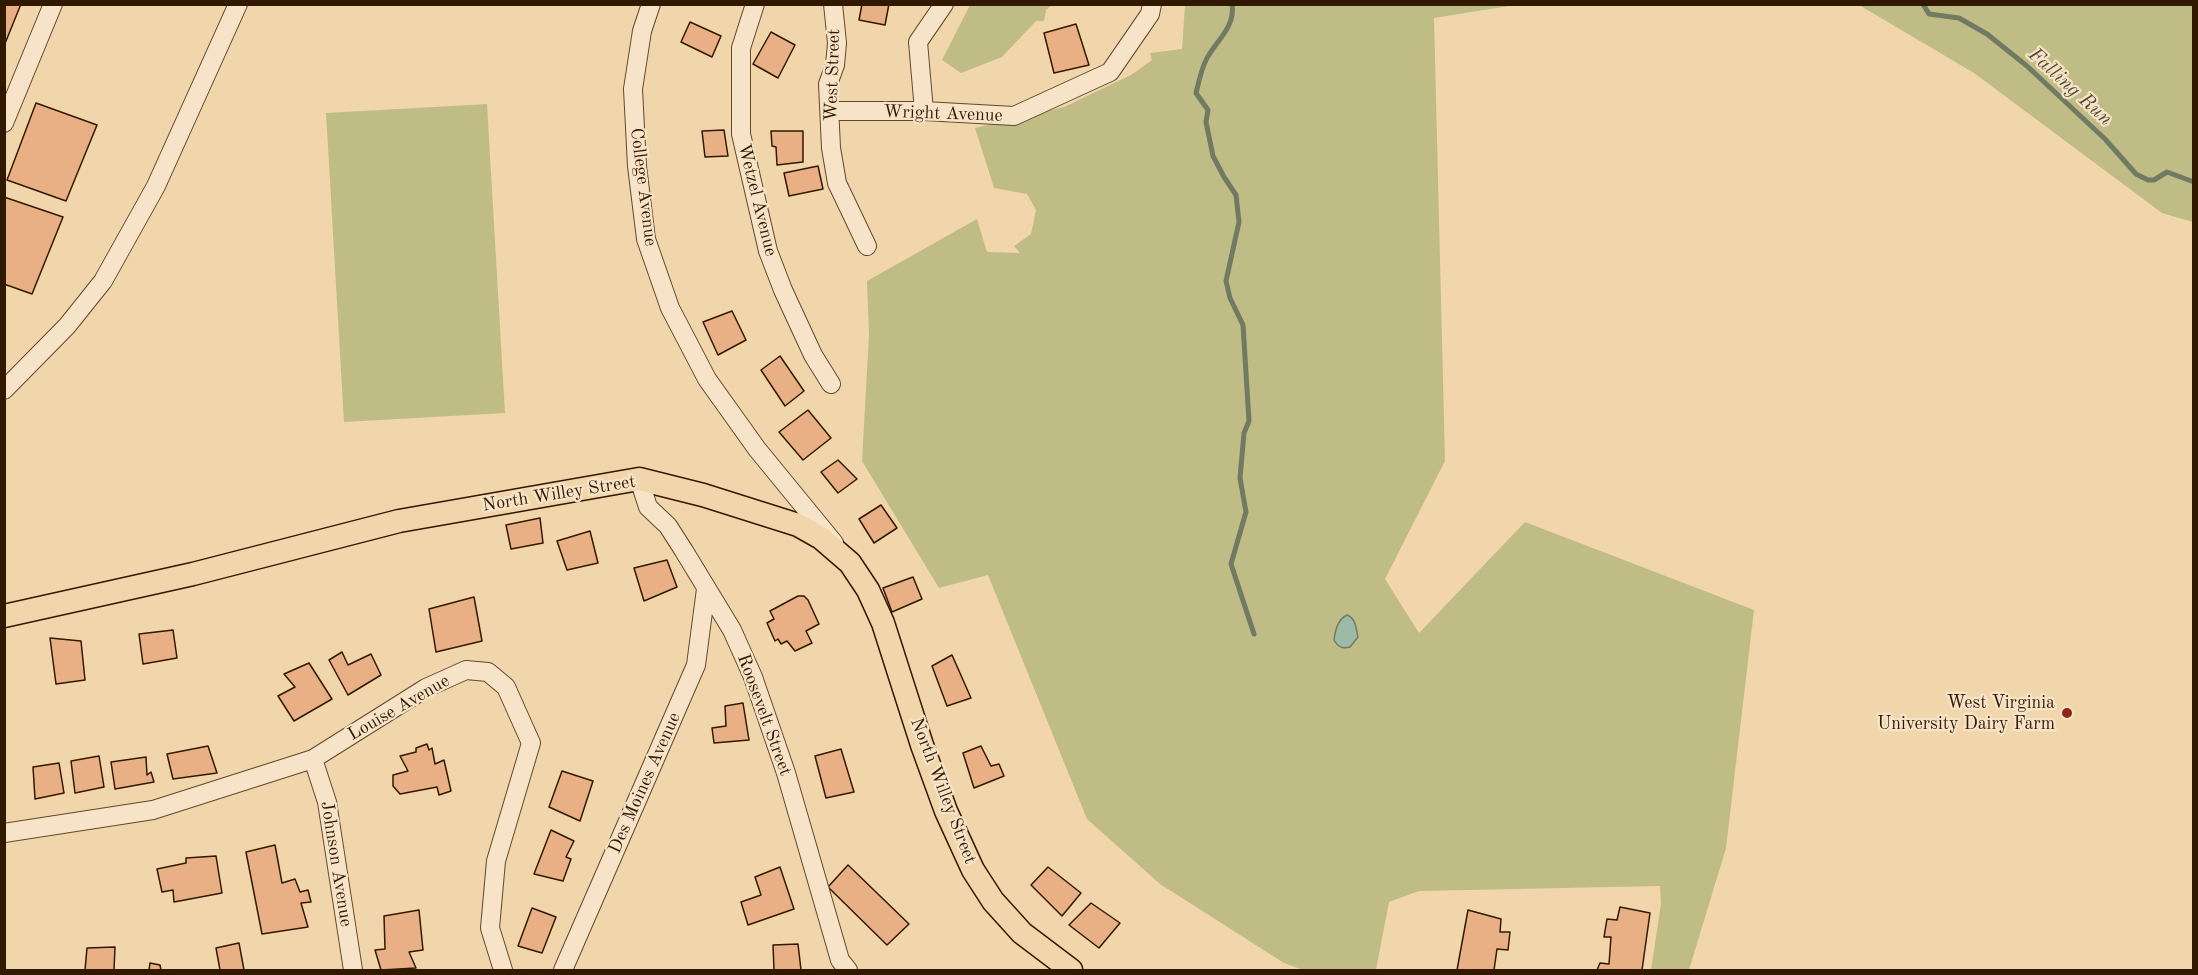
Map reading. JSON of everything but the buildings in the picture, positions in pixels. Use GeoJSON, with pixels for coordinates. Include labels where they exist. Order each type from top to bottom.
{"type":"FeatureCollection","features":[{"type":"Feature","properties":{"kind":"main road","name":"North Willey Street"},"geometry":{"type":"LineString","coordinates":[[4,616],[193,574],[399,521],[639,479],[703,495],[798,525],[821,538],[850,563],[868,590],[883,623],[946,811],[973,870],[993,901],[1022,933],[1071,970]]}},
{"type":"Feature","properties":{"kind":"street"},"geometry":{"type":"LineString","coordinates":[[4,123],[52,4]]}},
{"type":"Feature","properties":{"kind":"street"},"geometry":{"type":"LineString","coordinates":[[4,390],[67,326],[103,281],[156,186],[238,4]]}},
{"type":"Feature","properties":{"kind":"street","name":"College Avenue"},"geometry":{"type":"LineString","coordinates":[[651,4],[642,31],[633,89],[637,166],[646,239],[670,308],[713,387],[757,449],[850,563]]}},
{"type":"Feature","properties":{"kind":"street","name":"Wetzel Avenue"},"geometry":{"type":"LineString","coordinates":[[755,4],[741,48],[741,134],[768,251],[813,355],[831,384]]}},
{"type":"Feature","properties":{"kind":"street","name":"West Street"},"geometry":{"type":"LineString","coordinates":[[833,4],[837,43],[835,65],[828,84],[831,148],[837,183],[867,246]]}},
{"type":"Feature","properties":{"kind":"street"},"geometry":{"type":"LineString","coordinates":[[924,111],[918,42],[944,4]]}},
{"type":"Feature","properties":{"kind":"street","name":"Wright Avenue"},"geometry":{"type":"LineString","coordinates":[[830,111],[924,111],[1014,116],[1110,72],[1150,15],[1152,4]]}},
{"type":"Feature","properties":{"kind":"street","name":"Roosevelt Street"},"geometry":{"type":"LineString","coordinates":[[639,479],[648,507],[668,526],[732,630],[753,677],[786,774],[840,960],[848,970]]}},
{"type":"Feature","properties":{"kind":"street","name":"Des Moines Avenue"},"geometry":{"type":"LineString","coordinates":[[563,970],[696,665],[706,589]]}},
{"type":"Feature","properties":{"kind":"street","name":"Louise Avenue"},"geometry":{"type":"LineString","coordinates":[[4,833],[153,810],[313,759],[426,688],[466,670],[489,672],[506,687],[531,743],[496,861],[490,928],[503,970]]}},
{"type":"Feature","properties":{"kind":"street","name":"Johnson Avenue"},"geometry":{"type":"LineString","coordinates":[[313,759],[327,802],[352,970]]}},
{"type":"Feature","properties":{"kind":"shaded area"},"geometry":{"type":"Polygon","coordinates":[[[970,4],[1052,5],[1046,10],[1044,21],[1036,21],[1002,57],[961,73],[942,60],[970,4]]]}},
{"type":"Feature","properties":{"kind":"shaded area"},"geometry":{"type":"Polygon","coordinates":[[[1185,5],[1515,5],[1434,18],[1445,461],[1385,579],[1419,633],[1525,522],[1754,610],[1726,848],[1689,970],[1651,970],[1661,904],[1660,886],[1419,891],[1389,902],[1376,970],[1303,970],[1284,963],[1160,884],[1087,819],[988,575],[939,588],[862,461],[869,335],[867,281],[977,219],[987,252],[1020,253],[1014,246],[1031,234],[1036,210],[1027,194],[994,188],[975,128],[1064,107],[1131,75],[1152,60],[1150,53],[1182,49],[1185,5]]]}},
{"type":"Feature","properties":{"kind":"shaded area"},"geometry":{"type":"Polygon","coordinates":[[[1859,5],[2193,5],[2193,222],[2162,213],[1974,73],[1859,5]]]}},
{"type":"Feature","properties":{"kind":"shaded area"},"geometry":{"type":"Polygon","coordinates":[[[487,104],[505,413],[344,422],[326,113],[487,104]]]}},
{"type":"Feature","properties":{"kind":"shaded area"},"geometry":{"type":"Polygon","coordinates":[[[1347,615],[1354,621],[1358,637],[1350,647],[1342,648],[1334,637],[1339,622],[1347,615]]]}},
{"type":"Feature","properties":{"kind":"waterway"},"geometry":{"type":"LineString","coordinates":[[1232,4],[1231,20],[1206,60],[1196,93],[1208,110],[1206,122],[1213,156],[1236,195],[1239,222],[1226,281],[1230,298],[1243,325],[1249,421],[1244,433],[1240,478],[1246,512],[1231,564],[1254,634]]}},
{"type":"Feature","properties":{"kind":"waterway","name":"Falling Run"},"geometry":{"type":"LineString","coordinates":[[1923,4],[1929,14],[1959,18],[1987,34],[2027,66],[2105,139],[2136,174],[2148,180],[2154,180],[2167,172],[2194,182]]}},
{"type":"Feature","properties":{"kind":"place","name":"West Virginia University Dairy Farm"},"geometry":{"type":"Point","coordinates":[2067,713]}}]}
